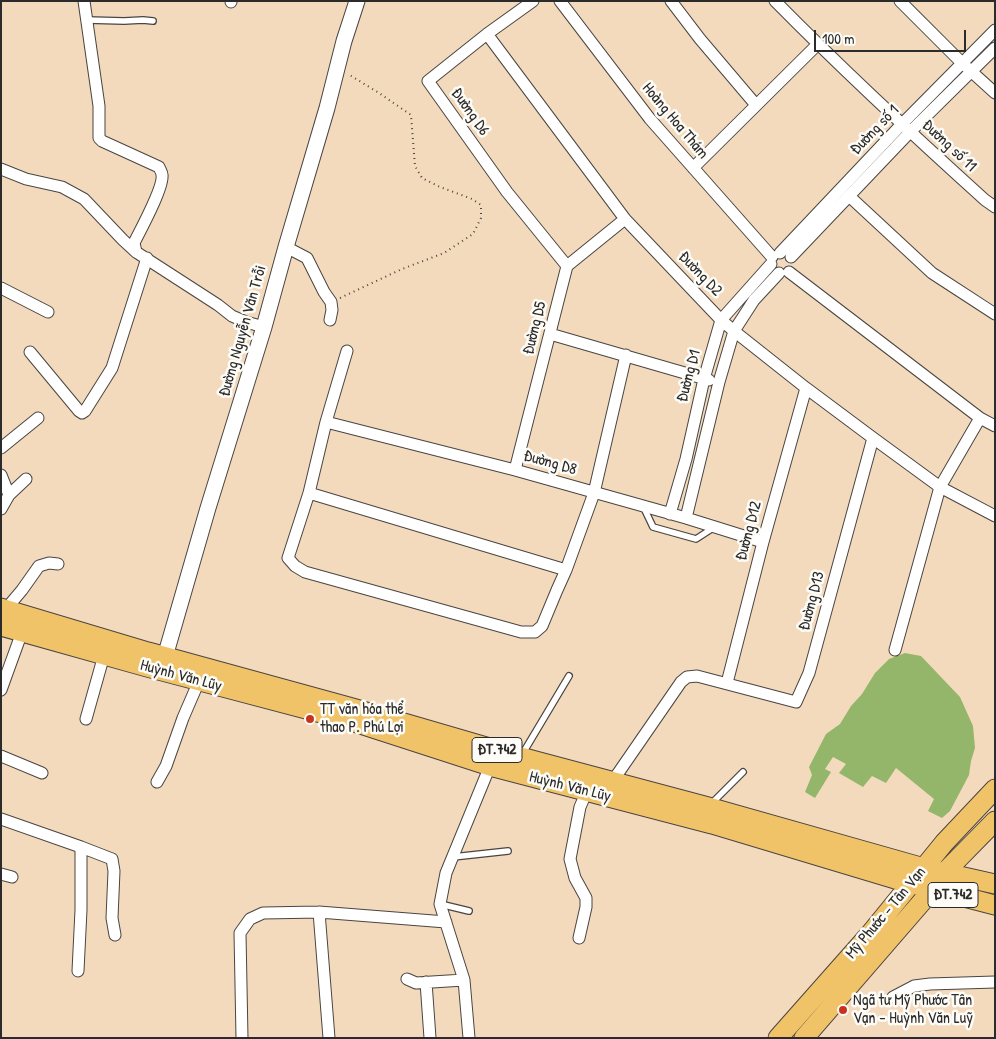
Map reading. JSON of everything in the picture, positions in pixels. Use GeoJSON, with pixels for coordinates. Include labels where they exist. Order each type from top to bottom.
{"type":"FeatureCollection","features":[{"type":"Feature","properties":{"kind":"main road","name":"Huỳnh Văn Lũy"},"geometry":{"type":"LineString","coordinates":[[3,614],[162,663],[352,708],[520,757],[708,807],[924,868],[995,884]]}},
{"type":"Feature","properties":{"kind":"main road","name":"Huỳnh Văn Lũy"},"geometry":{"type":"LineString","coordinates":[[3,614],[22,632],[104,655],[162,663],[199,681],[348,720],[490,766],[712,824],[933,890],[995,905]]}},
{"type":"Feature","properties":{"kind":"main road","name":"Mỹ Phước - Tân Vạn"},"geometry":{"type":"LineString","coordinates":[[778,1038],[870,934],[944,843],[995,789]]}},
{"type":"Feature","properties":{"kind":"main road","name":"Mỹ Phước - Tân Vạn"},"geometry":{"type":"LineString","coordinates":[[804,1038],[933,890],[945,872],[995,821]]}},
{"type":"Feature","properties":{"kind":"street"},"geometry":{"type":"LineString","coordinates":[[84,1],[99,106],[99,138],[159,167],[162,174],[161,185],[134,244],[136,252]]}},
{"type":"Feature","properties":{"kind":"street","name":"Đường Nguyễn Văn Trỗi"},"geometry":{"type":"LineString","coordinates":[[162,663],[264,327],[327,108],[344,41],[357,1]]}},
{"type":"Feature","properties":{"kind":"street","name":"Đường D6"},"geometry":{"type":"LineString","coordinates":[[533,1],[487,34],[428,81],[506,192],[567,266]]}},
{"type":"Feature","properties":{"kind":"street","name":"Hoàng Hoa Thám"},"geometry":{"type":"LineString","coordinates":[[560,1],[650,119],[693,168],[779,258],[772,269],[776,272],[784,272]]}},
{"type":"Feature","properties":{"kind":"street"},"geometry":{"type":"LineString","coordinates":[[671,1],[700,39],[756,105]]}},
{"type":"Feature","properties":{"kind":"street","name":"Đường số 11"},"geometry":{"type":"LineString","coordinates":[[776,1],[906,128],[995,207]]}},
{"type":"Feature","properties":{"kind":"street"},"geometry":{"type":"LineString","coordinates":[[900,1],[995,93]]}},
{"type":"Feature","properties":{"kind":"street","name":"Đường số 1"},"geometry":{"type":"LineString","coordinates":[[779,258],[849,196],[962,63],[995,30]]}},
{"type":"Feature","properties":{"kind":"street","name":"Đường D2"},"geometry":{"type":"LineString","coordinates":[[487,34],[625,220],[721,320],[806,388],[940,487],[995,516]]}},
{"type":"Feature","properties":{"kind":"street"},"geometry":{"type":"LineString","coordinates":[[693,168],[818,44]]}},
{"type":"Feature","properties":{"kind":"street","name":"Đường số 1"},"geometry":{"type":"LineString","coordinates":[[779,258],[906,128],[995,48]]}},
{"type":"Feature","properties":{"kind":"street"},"geometry":{"type":"LineString","coordinates":[[1,169],[26,179],[62,187],[84,198],[136,252],[218,304],[232,316],[264,327]]}},
{"type":"Feature","properties":{"kind":"street"},"geometry":{"type":"LineString","coordinates":[[849,196],[932,273],[995,314]]}},
{"type":"Feature","properties":{"kind":"street"},"geometry":{"type":"LineString","coordinates":[[567,266],[625,220]]}},
{"type":"Feature","properties":{"kind":"street"},"geometry":{"type":"LineString","coordinates":[[286,247],[307,258],[331,302],[330,320]]}},
{"type":"Feature","properties":{"kind":"street"},"geometry":{"type":"LineString","coordinates":[[30,352],[79,411],[84,412],[112,368],[147,258]]}},
{"type":"Feature","properties":{"kind":"street"},"geometry":{"type":"LineString","coordinates":[[779,258],[793,262],[792,267],[784,272],[980,418],[995,426]]}},
{"type":"Feature","properties":{"kind":"street","name":"Đường D1"},"geometry":{"type":"LineString","coordinates":[[670,514],[721,320],[779,258]]}},
{"type":"Feature","properties":{"kind":"street","name":"Đường D5"},"geometry":{"type":"LineString","coordinates":[[515,470],[567,266]]}},
{"type":"Feature","properties":{"kind":"street","name":"Đường D1"},"geometry":{"type":"LineString","coordinates":[[686,518],[719,382],[734,331],[754,300],[784,272]]}},
{"type":"Feature","properties":{"kind":"street"},"geometry":{"type":"LineString","coordinates":[[1,288],[48,312]]}},
{"type":"Feature","properties":{"kind":"street"},"geometry":{"type":"LineString","coordinates":[[550,334],[719,382]]}},
{"type":"Feature","properties":{"kind":"street"},"geometry":{"type":"LineString","coordinates":[[348,350],[326,422],[309,493],[288,558],[295,566],[305,572],[520,632],[535,632],[542,626],[566,570],[594,493],[626,355]]}},
{"type":"Feature","properties":{"kind":"street","name":"Đường D12"},"geometry":{"type":"LineString","coordinates":[[727,683],[763,542],[806,388]]}},
{"type":"Feature","properties":{"kind":"street"},"geometry":{"type":"LineString","coordinates":[[1,448],[38,418]]}},
{"type":"Feature","properties":{"kind":"street"},"geometry":{"type":"LineString","coordinates":[[895,650],[940,487],[980,418]]}},
{"type":"Feature","properties":{"kind":"street","name":"Đường D8"},"geometry":{"type":"LineString","coordinates":[[326,422],[515,470],[686,518],[763,542]]}},
{"type":"Feature","properties":{"kind":"street","name":"Đường D13"},"geometry":{"type":"LineString","coordinates":[[727,683],[796,702],[809,673],[872,438]]}},
{"type":"Feature","properties":{"kind":"street"},"geometry":{"type":"LineString","coordinates":[[686,459],[699,461]]}},
{"type":"Feature","properties":{"kind":"street"},"geometry":{"type":"LineString","coordinates":[[1,475],[9,495]]}},
{"type":"Feature","properties":{"kind":"street"},"geometry":{"type":"LineString","coordinates":[[1,509],[9,495],[26,479]]}},
{"type":"Feature","properties":{"kind":"street"},"geometry":{"type":"LineString","coordinates":[[309,493],[566,570]]}},
{"type":"Feature","properties":{"kind":"street"},"geometry":{"type":"LineString","coordinates":[[3,614],[39,566],[49,563],[58,564]]}},
{"type":"Feature","properties":{"kind":"street"},"geometry":{"type":"LineString","coordinates":[[1,690],[22,632]]}},
{"type":"Feature","properties":{"kind":"street"},"geometry":{"type":"LineString","coordinates":[[86,720],[104,655]]}},
{"type":"Feature","properties":{"kind":"street"},"geometry":{"type":"LineString","coordinates":[[612,782],[687,677],[697,676],[727,683]]}},
{"type":"Feature","properties":{"kind":"street"},"geometry":{"type":"LineString","coordinates":[[157,782],[166,766],[183,718],[199,681]]}},
{"type":"Feature","properties":{"kind":"street"},"geometry":{"type":"LineString","coordinates":[[1,756],[42,772]]}},
{"type":"Feature","properties":{"kind":"street"},"geometry":{"type":"LineString","coordinates":[[469,1038],[464,980],[440,904],[446,873],[490,766]]}},
{"type":"Feature","properties":{"kind":"street"},"geometry":{"type":"LineString","coordinates":[[579,938],[586,907],[586,898],[575,878],[570,859],[580,807],[587,791]]}},
{"type":"Feature","properties":{"kind":"street"},"geometry":{"type":"LineString","coordinates":[[1,819],[112,859],[114,871],[112,918],[115,935]]}},
{"type":"Feature","properties":{"kind":"street"},"geometry":{"type":"LineString","coordinates":[[78,970],[82,910],[81,847]]}},
{"type":"Feature","properties":{"kind":"street"},"geometry":{"type":"LineString","coordinates":[[242,1038],[240,933],[250,919],[263,913],[319,912],[446,922]]}},
{"type":"Feature","properties":{"kind":"street"},"geometry":{"type":"LineString","coordinates":[[319,912],[329,1038]]}},
{"type":"Feature","properties":{"kind":"street"},"geometry":{"type":"LineString","coordinates":[[407,979],[416,983],[464,980]]}},
{"type":"Feature","properties":{"kind":"street"},"geometry":{"type":"LineString","coordinates":[[426,982],[430,1038]]}},
{"type":"Feature","properties":{"kind":"street"},"geometry":{"type":"LineString","coordinates":[[893,998],[914,986],[995,982]]}},
{"type":"Feature","properties":{"kind":"lane"},"geometry":{"type":"LineString","coordinates":[[87,20],[153,21]]}},
{"type":"Feature","properties":{"kind":"lane"},"geometry":{"type":"LineString","coordinates":[[644,506],[653,527],[696,539],[714,527]]}},
{"type":"Feature","properties":{"kind":"lane"},"geometry":{"type":"LineString","coordinates":[[520,757],[569,676]]}},
{"type":"Feature","properties":{"kind":"lane"},"geometry":{"type":"LineString","coordinates":[[708,807],[743,772]]}},
{"type":"Feature","properties":{"kind":"lane"},"geometry":{"type":"LineString","coordinates":[[453,857],[508,851]]}},
{"type":"Feature","properties":{"kind":"lane"},"geometry":{"type":"LineString","coordinates":[[440,904],[469,911]]}},
{"type":"Feature","properties":{"kind":"path"},"geometry":{"type":"LineString","coordinates":[[331,302],[402,269],[444,253],[474,234],[481,218],[481,205],[472,199],[422,178],[415,166],[411,115],[379,92],[337,68]]}},
{"type":"Feature","properties":{"kind":"green space"},"geometry":{"type":"Polygon","coordinates":[[[905,653],[921,656],[960,697],[973,726],[975,748],[969,775],[950,811],[942,818],[928,811],[934,799],[896,768],[886,783],[872,776],[863,787],[839,773],[846,764],[833,757],[825,769],[831,772],[815,798],[805,792],[812,775],[809,767],[826,734],[840,724],[875,673],[889,659],[905,653]]]}},
{"type":"Feature","properties":{"kind":"place","name":"TT văn hóa thể thao P. Phú Lợi"},"geometry":{"type":"Point","coordinates":[310,719]}},
{"type":"Feature","properties":{"kind":"place","name":"Ngã tư Mỹ Phước Tân Vạn - Huỳnh Văn Luỹ"},"geometry":{"type":"Point","coordinates":[843,1010]}}]}
